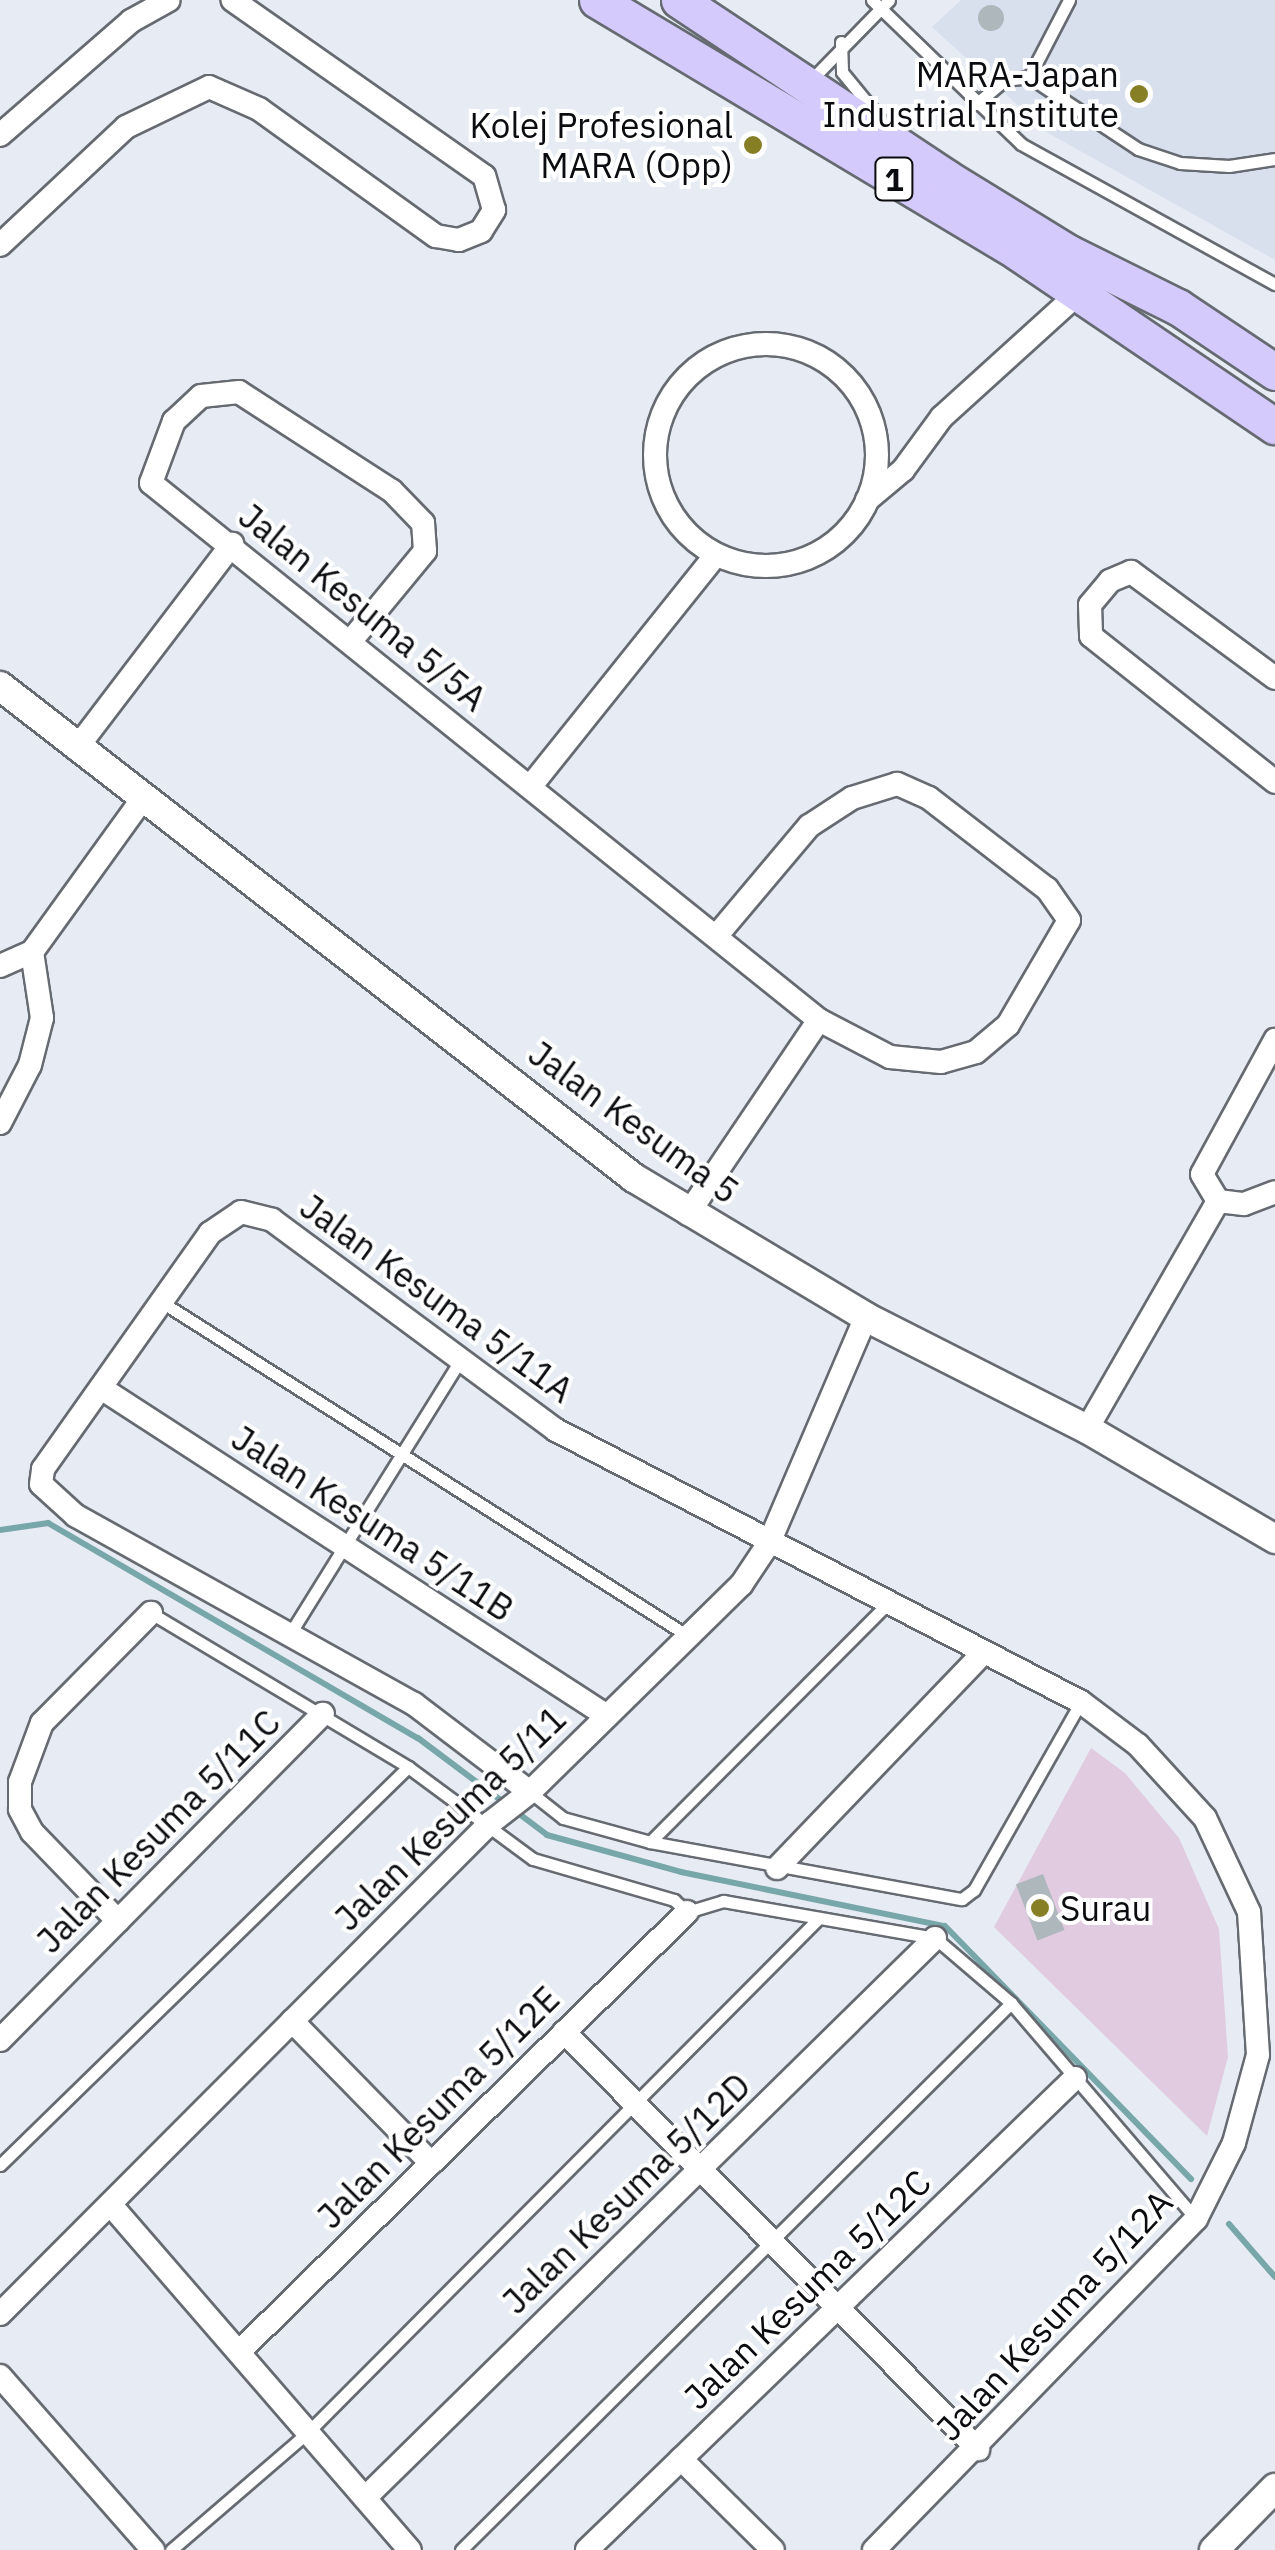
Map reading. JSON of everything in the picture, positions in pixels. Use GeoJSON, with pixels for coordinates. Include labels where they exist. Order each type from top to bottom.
{"type":"FeatureCollection","features":[{"type":"Feature","properties":{"kind":"main road","name":"1"},"geometry":{"type":"LineString","coordinates":[[597,0],[1080,292],[1189,362],[1275,426]]}},
{"type":"Feature","properties":{"kind":"main road","name":"1"},"geometry":{"type":"LineString","coordinates":[[679,0],[806,90],[1069,254],[1178,308],[1275,372]]}},
{"type":"Feature","properties":{"kind":"main road"},"geometry":{"type":"LineString","coordinates":[[1069,254],[1097,254],[1174,287],[1275,351]]}},
{"type":"Feature","properties":{"kind":"main road"},"geometry":{"type":"LineString","coordinates":[[1189,362],[1275,401]]}},
{"type":"Feature","properties":{"kind":"street"},"geometry":{"type":"LineString","coordinates":[[0,135],[132,21],[169,0]]}},
{"type":"Feature","properties":{"kind":"street"},"geometry":{"type":"LineString","coordinates":[[0,245],[126,127],[209,87],[259,108],[436,236],[459,240],[481,231],[494,210],[484,176],[233,0]]}},
{"type":"Feature","properties":{"kind":"street"},"geometry":{"type":"LineString","coordinates":[[867,500],[902,470],[942,417],[1080,292]]}},
{"type":"Feature","properties":{"kind":"street"},"geometry":{"type":"LineString","coordinates":[[770,343],[807,350],[839,370],[862,397],[875,430],[877,466],[867,500],[848,530],[802,558],[750,565],[716,555],[685,533],[664,502],[654,465],[657,428],[673,393],[698,365],[732,348],[770,343]]}},
{"type":"Feature","properties":{"kind":"street","name":"Jalan Kesuma 5/5A"},"geometry":{"type":"LineString","coordinates":[[350,642],[425,552],[423,523],[392,492],[239,392],[201,396],[174,421],[151,483],[232,544],[350,642],[530,787],[719,933]]}},
{"type":"Feature","properties":{"kind":"street"},"geometry":{"type":"LineString","coordinates":[[76,748],[232,544]]}},
{"type":"Feature","properties":{"kind":"street"},"geometry":{"type":"LineString","coordinates":[[530,787],[716,555]]}},
{"type":"Feature","properties":{"kind":"street"},"geometry":{"type":"LineString","coordinates":[[1275,678],[1131,572],[1110,581],[1090,605],[1091,636],[1275,782]]}},
{"type":"Feature","properties":{"kind":"street","name":"Jalan Kesuma 5"},"geometry":{"type":"LineString","coordinates":[[0,686],[688,1214],[866,1317],[1088,1429],[1275,1539]]}},
{"type":"Feature","properties":{"kind":"street"},"geometry":{"type":"LineString","coordinates":[[896,784],[929,798],[1047,889],[1069,920],[1008,1025],[976,1052],[941,1062],[890,1057],[819,1020],[719,933],[808,826],[852,798],[896,784]]}},
{"type":"Feature","properties":{"kind":"street"},"geometry":{"type":"LineString","coordinates":[[0,966],[32,952],[143,798]]}},
{"type":"Feature","properties":{"kind":"street"},"geometry":{"type":"LineString","coordinates":[[0,1123],[30,1065],[42,1018],[32,952]]}},
{"type":"Feature","properties":{"kind":"street"},"geometry":{"type":"LineString","coordinates":[[688,1214],[819,1020]]}},
{"type":"Feature","properties":{"kind":"street"},"geometry":{"type":"LineString","coordinates":[[1218,1201],[1202,1174],[1275,1040]]}},
{"type":"Feature","properties":{"kind":"street"},"geometry":{"type":"LineString","coordinates":[[1218,1201],[1244,1204],[1275,1192]]}},
{"type":"Feature","properties":{"kind":"street"},"geometry":{"type":"LineString","coordinates":[[1088,1429],[1218,1201]]}},
{"type":"Feature","properties":{"kind":"street","name":"Jalan Kesuma 5/11A"},"geometry":{"type":"LineString","coordinates":[[510,1808],[414,1704],[48,1496],[43,1470],[210,1233],[240,1212],[272,1220],[556,1430],[770,1543]]}},
{"type":"Feature","properties":{"kind":"street","name":"Jalan Kesuma 5/11"},"geometry":{"type":"LineString","coordinates":[[0,2314],[292,2022],[741,1585],[770,1543],[866,1317]]}},
{"type":"Feature","properties":{"kind":"street","name":"Jalan Kesuma 5/11B"},"geometry":{"type":"LineString","coordinates":[[102,1388],[607,1716]]}},
{"type":"Feature","properties":{"kind":"street","name":"Jalan Kesuma 5/12A"},"geometry":{"type":"LineString","coordinates":[[770,1543],[1081,1702],[1138,1746],[1204,1818],[1249,1912],[1258,2056],[1234,2144],[1196,2219],[978,2449],[899,2542],[874,2550]]}},
{"type":"Feature","properties":{"kind":"street"},"geometry":{"type":"LineString","coordinates":[[118,1920],[32,1832],[20,1809],[20,1782],[42,1723],[151,1613]]}},
{"type":"Feature","properties":{"kind":"street"},"geometry":{"type":"LineString","coordinates":[[778,1868],[984,1652]]}},
{"type":"Feature","properties":{"kind":"street","name":"Jalan Kesuma 5/11C"},"geometry":{"type":"LineString","coordinates":[[0,2040],[323,1714]]}},
{"type":"Feature","properties":{"kind":"street","name":"Jalan Kesuma 5/12E"},"geometry":{"type":"LineString","coordinates":[[239,2352],[687,1912]]}},
{"type":"Feature","properties":{"kind":"street","name":"Jalan Kesuma 5/12D"},"geometry":{"type":"LineString","coordinates":[[365,2498],[935,1938]]}},
{"type":"Feature","properties":{"kind":"street"},"geometry":{"type":"LineString","coordinates":[[292,2022],[431,2163]]}},
{"type":"Feature","properties":{"kind":"street"},"geometry":{"type":"LineString","coordinates":[[564,2032],[834,2311],[978,2449]]}},
{"type":"Feature","properties":{"kind":"street","name":"Jalan Kesuma 5/12C"},"geometry":{"type":"LineString","coordinates":[[588,2550],[1075,2078]]}},
{"type":"Feature","properties":{"kind":"street"},"geometry":{"type":"LineString","coordinates":[[110,2204],[410,2550]]}},
{"type":"Feature","properties":{"kind":"street"},"geometry":{"type":"LineString","coordinates":[[0,2376],[153,2550]]}},
{"type":"Feature","properties":{"kind":"street"},"geometry":{"type":"LineString","coordinates":[[681,2459],[773,2550]]}},
{"type":"Feature","properties":{"kind":"street"},"geometry":{"type":"LineString","coordinates":[[1214,2550],[1275,2488]]}},
{"type":"Feature","properties":{"kind":"lane"},"geometry":{"type":"LineString","coordinates":[[1029,77],[1069,0]]}},
{"type":"Feature","properties":{"kind":"lane"},"geometry":{"type":"LineString","coordinates":[[806,90],[841,42],[881,2],[976,104],[1021,144],[1275,284]]}},
{"type":"Feature","properties":{"kind":"lane"},"geometry":{"type":"LineString","coordinates":[[841,42],[842,72],[856,94],[948,178]]}},
{"type":"Feature","properties":{"kind":"lane"},"geometry":{"type":"LineString","coordinates":[[976,104],[1005,80],[1029,77],[1138,150],[1180,164],[1230,166],[1275,160]]}},
{"type":"Feature","properties":{"kind":"lane"},"geometry":{"type":"LineString","coordinates":[[160,1302],[688,1636]]}},
{"type":"Feature","properties":{"kind":"lane"},"geometry":{"type":"LineString","coordinates":[[291,1632],[460,1360]]}},
{"type":"Feature","properties":{"kind":"lane"},"geometry":{"type":"LineString","coordinates":[[650,1842],[888,1603]]}},
{"type":"Feature","properties":{"kind":"lane"},"geometry":{"type":"LineString","coordinates":[[151,1613],[408,1767],[510,1808],[778,1868],[962,1899],[974,1890],[1081,1702]]}},
{"type":"Feature","properties":{"kind":"lane"},"geometry":{"type":"LineString","coordinates":[[0,2165],[408,1767]]}},
{"type":"Feature","properties":{"kind":"lane"},"geometry":{"type":"LineString","coordinates":[[510,1808],[533,1860],[674,1900],[687,1912],[723,1901],[935,1938],[1010,2003],[1196,2219]]}},
{"type":"Feature","properties":{"kind":"lane"},"geometry":{"type":"LineString","coordinates":[[171,2550],[308,2432],[818,1918]]}},
{"type":"Feature","properties":{"kind":"lane"},"geometry":{"type":"LineString","coordinates":[[462,2550],[1010,2003]]}},
{"type":"Feature","properties":{"kind":"shaded area","name":"MARA-Japan Industrial Institute"},"geometry":{"type":"Polygon","coordinates":[[[961,0],[1275,0],[1275,260],[1048,133],[932,27],[961,0]]]}},
{"type":"Feature","properties":{"kind":"shaded area"},"geometry":{"type":"Polygon","coordinates":[[[1091,1748],[1125,1773],[1179,1838],[1219,1929],[1228,2057],[1207,2136],[994,1927],[1091,1748]]]}},
{"type":"Feature","properties":{"kind":"building"},"geometry":{"type":"Polygon","coordinates":[[[991,5],[1000,9],[1004,18],[1000,27],[991,31],[982,27],[978,18],[982,9],[991,5]]]}},
{"type":"Feature","properties":{"kind":"building","name":"Surau"},"geometry":{"type":"Polygon","coordinates":[[[1043,1874],[1065,1930],[1037,1940],[1016,1884],[1043,1874]]]}},
{"type":"Feature","properties":{"kind":"waterway"},"geometry":{"type":"LineString","coordinates":[[0,1530],[48,1523],[418,1738],[547,1835],[681,1872],[945,1926],[1191,2179]]}},
{"type":"Feature","properties":{"kind":"waterway"},"geometry":{"type":"LineString","coordinates":[[1229,2224],[1275,2277]]}},
{"type":"Feature","properties":{"kind":"place","name":"MARA-Japan Industrial Institute"},"geometry":{"type":"Point","coordinates":[1139,94]}},
{"type":"Feature","properties":{"kind":"place","name":"Kolej Profesional MARA (Opp)"},"geometry":{"type":"Point","coordinates":[753,145]}},
{"type":"Feature","properties":{"kind":"place","name":"Surau"},"geometry":{"type":"Point","coordinates":[1040,1908]}}]}
